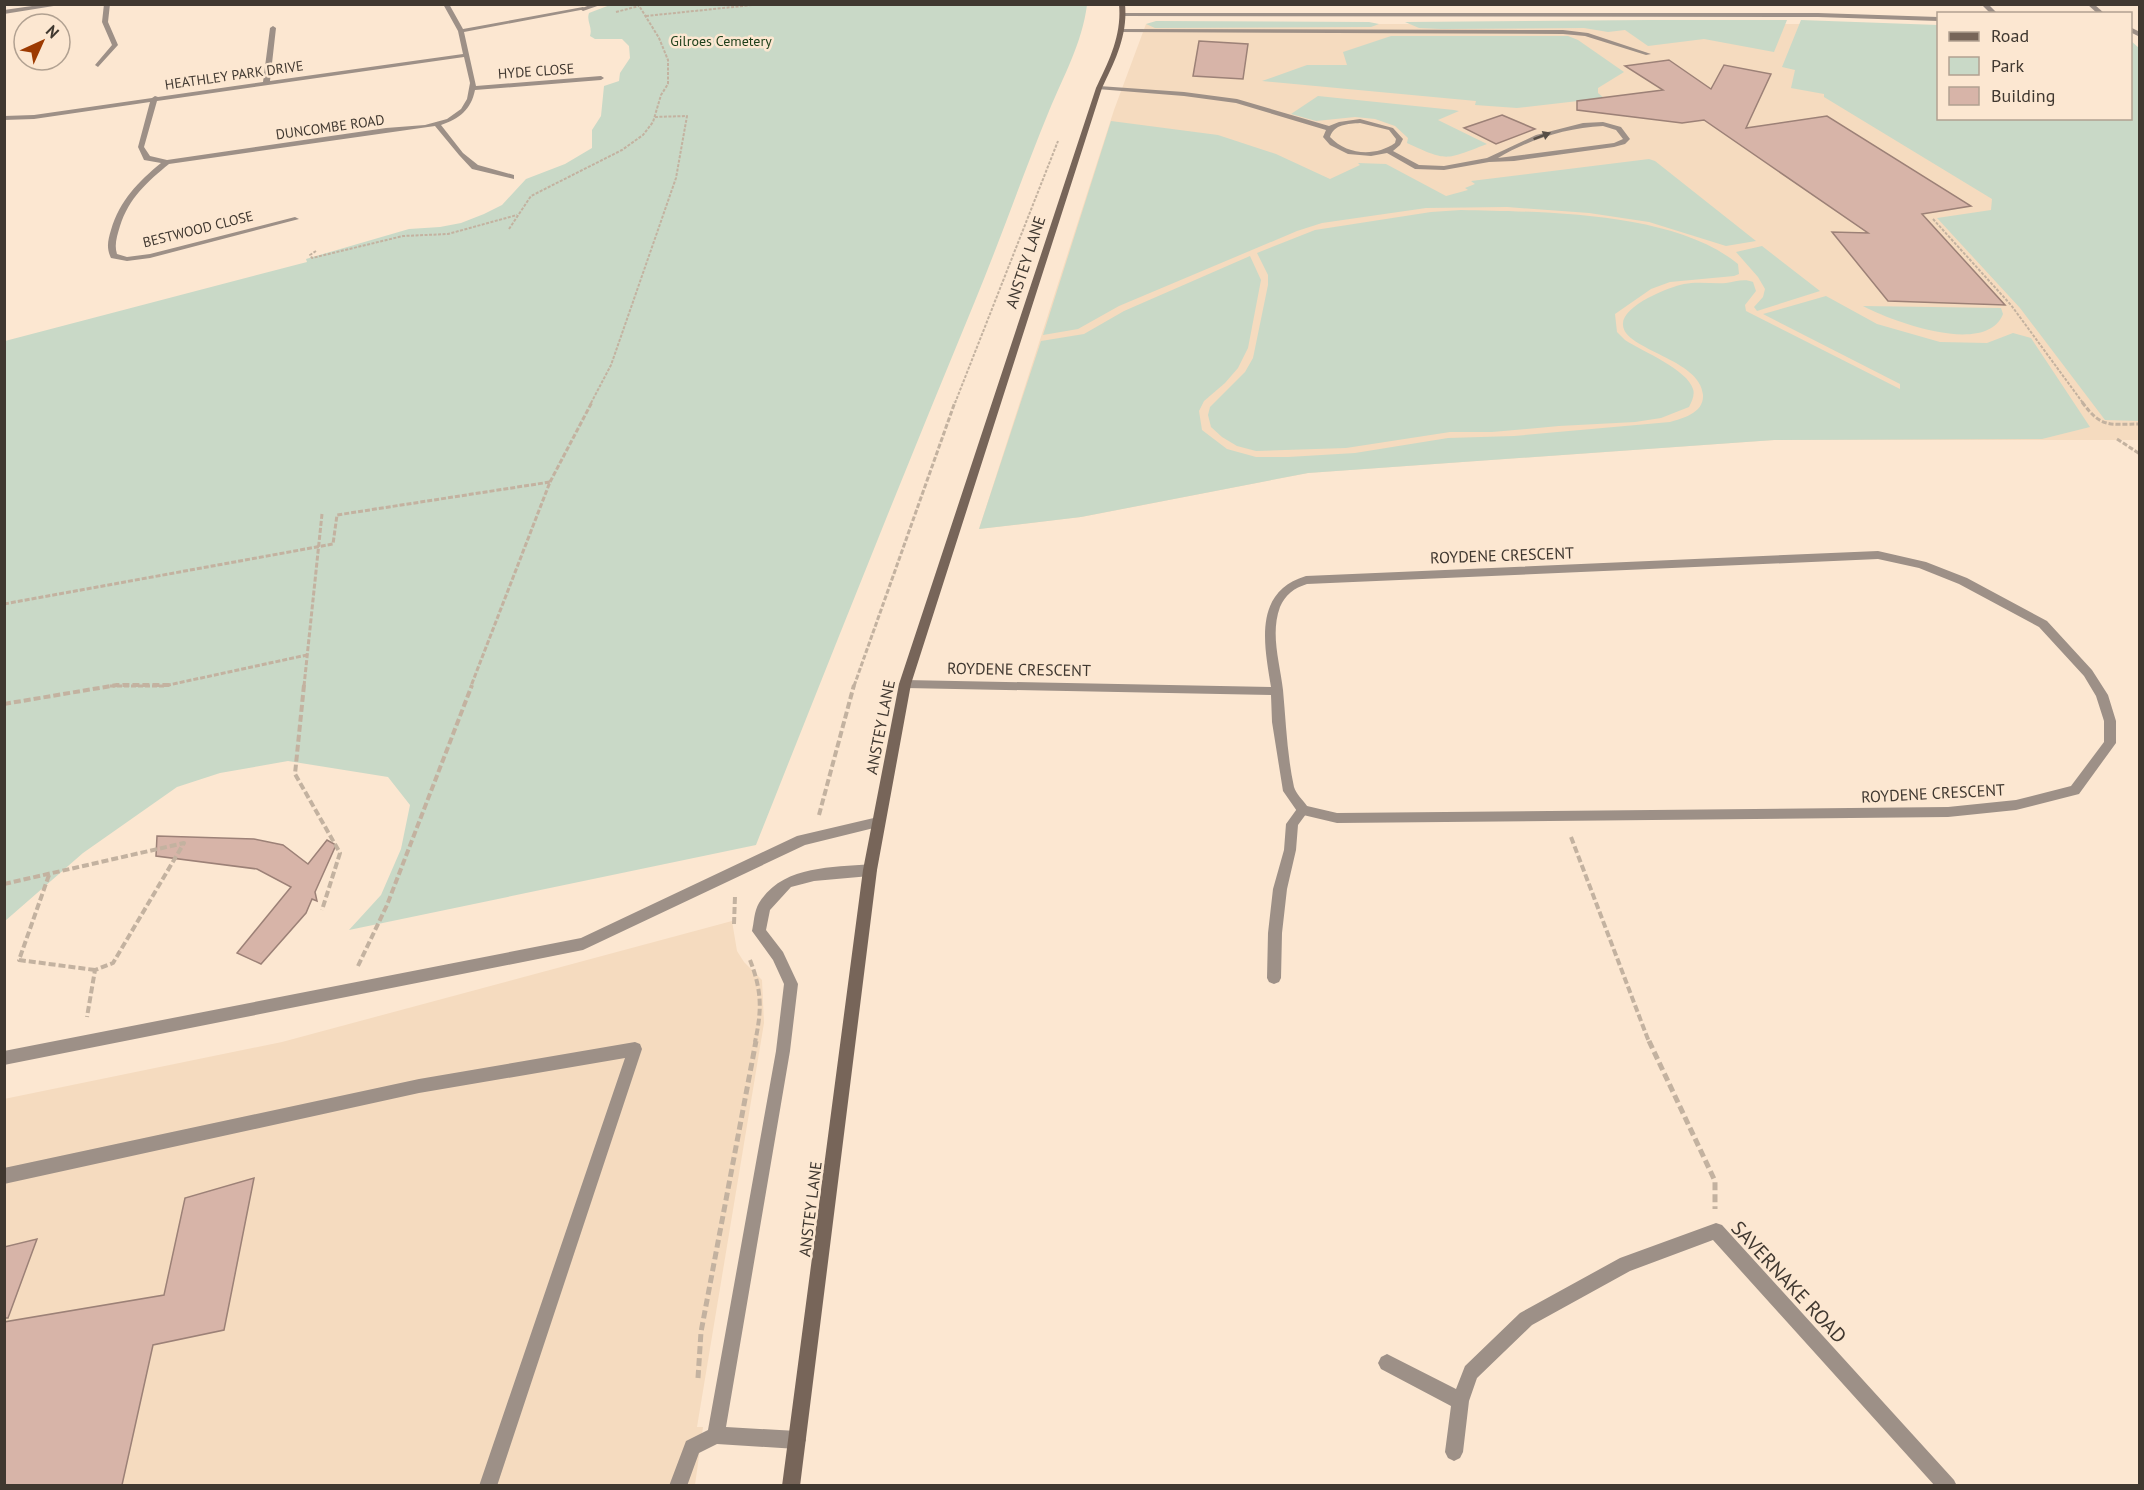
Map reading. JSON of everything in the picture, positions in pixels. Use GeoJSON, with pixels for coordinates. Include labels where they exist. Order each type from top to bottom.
{"type":"FeatureCollection","features":[{"type":"Feature","properties":{"kind":"main road","name":"ANSTEY LANE"},"geometry":{"type":"LineString","coordinates":[[791,1485],[870,870],[905,684],[1099,88],[1122,31],[1123,10]]}},
{"type":"Feature","properties":{"kind":"street"},"geometry":{"type":"LineString","coordinates":[[4,12],[63,4]]}},
{"type":"Feature","properties":{"kind":"street"},"geometry":{"type":"LineString","coordinates":[[98,65],[115,45],[102,16],[107,4]]}},
{"type":"Feature","properties":{"kind":"street"},"geometry":{"type":"LineString","coordinates":[[446,4],[461,32],[473,82],[472,88]]}},
{"type":"Feature","properties":{"kind":"street"},"geometry":{"type":"LineString","coordinates":[[461,32],[600,4]]}},
{"type":"Feature","properties":{"kind":"street"},"geometry":{"type":"LineString","coordinates":[[1242,4],[1245,16]]}},
{"type":"Feature","properties":{"kind":"street"},"geometry":{"type":"LineString","coordinates":[[1452,4],[1457,15]]}},
{"type":"Feature","properties":{"kind":"street"},"geometry":{"type":"LineString","coordinates":[[1123,10],[1245,16],[1608,12],[1937,19]]}},
{"type":"Feature","properties":{"kind":"street"},"geometry":{"type":"LineString","coordinates":[[266,84],[273,28]]}},
{"type":"Feature","properties":{"kind":"street"},"geometry":{"type":"LineString","coordinates":[[1122,31],[1563,32],[1586,34],[1648,54]]}},
{"type":"Feature","properties":{"kind":"street","name":"HEATHLEY PARK DRIVE"},"geometry":{"type":"LineString","coordinates":[[4,118],[34,117],[466,55]]}},
{"type":"Feature","properties":{"kind":"street","name":"HYDE CLOSE"},"geometry":{"type":"LineString","coordinates":[[472,88],[601,78]]}},
{"type":"Feature","properties":{"kind":"street","name":"DUNCOMBE ROAD"},"geometry":{"type":"LineString","coordinates":[[166,162],[386,130],[438,126],[464,110],[470,99],[472,88]]}},
{"type":"Feature","properties":{"kind":"street"},"geometry":{"type":"LineString","coordinates":[[1099,88],[1184,94],[1237,101],[1330,129],[1349,122],[1383,125],[1397,134],[1400,139],[1398,144],[1388,151],[1373,154],[1348,151],[1330,142],[1326,137],[1330,129]]}},
{"type":"Feature","properties":{"kind":"street"},"geometry":{"type":"LineString","coordinates":[[155,98],[141,147],[147,158],[166,162]]}},
{"type":"Feature","properties":{"kind":"street"},"geometry":{"type":"LineString","coordinates":[[1388,151],[1418,167],[1457,168],[1490,160],[1533,157],[1614,145],[1623,143],[1627,139],[1625,133],[1606,125],[1575,126],[1556,130],[1503,150],[1490,160]]}},
{"type":"Feature","properties":{"kind":"street"},"geometry":{"type":"LineString","coordinates":[[438,126],[475,167],[511,177]]}},
{"type":"Feature","properties":{"kind":"street","name":"BESTWOOD CLOSE"},"geometry":{"type":"LineString","coordinates":[[166,162],[130,193],[121,208],[112,241],[114,256],[127,259],[150,256],[295,219]]}},
{"type":"Feature","properties":{"kind":"street","name":"ROYDENE CRESCENT"},"geometry":{"type":"LineString","coordinates":[[1878,555],[1922,566],[1963,581],[2043,624],[2088,673],[2102,695],[2110,721],[2110,743],[2075,790],[2016,805],[1948,812],[1563,817],[1337,818],[1303,810],[1289,791],[1278,722],[1271,618],[1278,600],[1288,587],[1306,580],[1878,555]]}},
{"type":"Feature","properties":{"kind":"street","name":"ROYDENE CRESCENT"},"geometry":{"type":"LineString","coordinates":[[905,684],[1277,691]]}},
{"type":"Feature","properties":{"kind":"street"},"geometry":{"type":"LineString","coordinates":[[1274,978],[1275,933],[1280,889],[1290,850],[1292,824],[1303,810]]}},
{"type":"Feature","properties":{"kind":"street"},"geometry":{"type":"LineString","coordinates":[[4,1058],[583,944],[802,840],[878,822]]}},
{"type":"Feature","properties":{"kind":"street"},"geometry":{"type":"LineString","coordinates":[[716,1435],[783,1051],[791,984],[778,956],[759,931],[764,907],[787,883],[814,875],[870,870]]}},
{"type":"Feature","properties":{"kind":"street"},"geometry":{"type":"LineString","coordinates":[[4,1176],[419,1086],[635,1049],[488,1485]]}},
{"type":"Feature","properties":{"kind":"street","name":"SAVERNAKE ROAD"},"geometry":{"type":"LineString","coordinates":[[1454,1452],[1460,1401],[1472,1372],[1526,1319],[1626,1264],[1716,1231],[1948,1485]]}},
{"type":"Feature","properties":{"kind":"street"},"geometry":{"type":"LineString","coordinates":[[1387,1363],[1460,1401]]}},
{"type":"Feature","properties":{"kind":"street"},"geometry":{"type":"LineString","coordinates":[[678,1485],[692,1447],[716,1435],[797,1440]]}},
{"type":"Feature","properties":{"kind":"path"},"geometry":{"type":"LineString","coordinates":[[509,229],[531,196],[622,150],[643,135],[654,117],[661,95],[668,84],[668,60],[659,38],[638,4]]}},
{"type":"Feature","properties":{"kind":"path"},"geometry":{"type":"LineString","coordinates":[[646,16],[762,4]]}},
{"type":"Feature","properties":{"kind":"path"},"geometry":{"type":"LineString","coordinates":[[347,991],[387,905],[550,482],[611,365],[676,178],[687,116],[654,117]]}},
{"type":"Feature","properties":{"kind":"path"},"geometry":{"type":"LineString","coordinates":[[802,840],[819,816],[840,747],[855,681],[941,438],[1058,140]]}},
{"type":"Feature","properties":{"kind":"path"},"geometry":{"type":"LineString","coordinates":[[316,252],[310,255],[312,258],[403,236],[448,234],[517,214]]}},
{"type":"Feature","properties":{"kind":"path"},"geometry":{"type":"LineString","coordinates":[[1933,219],[2011,305],[2093,417],[2105,424],[2139,424]]}},
{"type":"Feature","properties":{"kind":"path"},"geometry":{"type":"LineString","coordinates":[[2116,439],[2139,454]]}},
{"type":"Feature","properties":{"kind":"path"},"geometry":{"type":"LineString","coordinates":[[4,604],[333,544],[338,515],[550,482]]}},
{"type":"Feature","properties":{"kind":"path"},"geometry":{"type":"LineString","coordinates":[[322,514],[294,774],[340,853],[322,910]]}},
{"type":"Feature","properties":{"kind":"path"},"geometry":{"type":"LineString","coordinates":[[4,704],[117,685],[164,686],[308,655]]}},
{"type":"Feature","properties":{"kind":"path"},"geometry":{"type":"LineString","coordinates":[[1563,817],[1657,1062],[1715,1180],[1716,1231]]}},
{"type":"Feature","properties":{"kind":"path"},"geometry":{"type":"LineString","coordinates":[[4,884],[183,843],[113,963],[95,970],[19,960],[49,874]]}},
{"type":"Feature","properties":{"kind":"path"},"geometry":{"type":"LineString","coordinates":[[734,931],[735,894]]}},
{"type":"Feature","properties":{"kind":"path"},"geometry":{"type":"LineString","coordinates":[[697,1390],[701,1332],[760,1018],[759,983],[748,956]]}},
{"type":"Feature","properties":{"kind":"path"},"geometry":{"type":"LineString","coordinates":[[82,1042],[95,970]]}},
{"type":"Feature","properties":{"kind":"shaded area"},"geometry":{"type":"Polygon","coordinates":[[[1146,24],[1799,24],[1937,27],[1937,120],[2132,120],[2139,54],[2139,440],[1774,440],[1308,473],[1081,517],[979,529],[1114,110],[1146,24]]]}},
{"type":"Feature","properties":{"kind":"shaded area"},"geometry":{"type":"Polygon","coordinates":[[[732,921],[737,951],[744,962],[762,980],[764,1023],[697,1427],[703,1427],[695,1485],[5,1485],[4,1099],[282,1042],[732,921]]]}},
{"type":"Feature","properties":{"kind":"green space","name":"Gilroes Cemetery"},"geometry":{"type":"Polygon","coordinates":[[[610,5],[1087,5],[1085,19],[1072,59],[1039,135],[985,277],[756,845],[349,930],[381,895],[401,849],[410,805],[388,777],[288,761],[220,773],[177,787],[83,853],[5,921],[5,341],[307,262],[306,259],[409,229],[461,223],[502,205],[526,179],[565,164],[592,148],[592,130],[601,116],[604,86],[619,81],[620,73],[630,58],[629,46],[622,39],[595,39],[590,36],[589,13],[610,5]]]}},
{"type":"Feature","properties":{"kind":"green space"},"geometry":{"type":"Polygon","coordinates":[[[1787,20],[1774,52],[1704,39],[1648,46],[1625,30],[1608,32],[1584,28],[1441,29],[1419,28],[1405,22],[1787,20]]]}},
{"type":"Feature","properties":{"kind":"green space"},"geometry":{"type":"Polygon","coordinates":[[[1801,20],[1937,25],[1937,120],[2132,120],[2132,42],[2139,48],[2139,421],[2105,420],[2020,308],[1937,218],[1991,210],[1992,199],[1824,97],[1824,94],[1791,88],[1795,70],[1782,67],[1801,20]]]}},
{"type":"Feature","properties":{"kind":"green space"},"geometry":{"type":"Polygon","coordinates":[[[1156,21],[1369,22],[1379,24],[1371,27],[1155,28],[1146,24],[1156,21]]]}},
{"type":"Feature","properties":{"kind":"green space"},"geometry":{"type":"Polygon","coordinates":[[[1391,36],[1568,36],[1578,40],[1624,72],[1598,88],[1598,93],[1604,98],[1517,108],[1475,105],[1476,101],[1262,81],[1307,65],[1347,65],[1343,52],[1391,36]]]}},
{"type":"Feature","properties":{"kind":"green space"},"geometry":{"type":"Polygon","coordinates":[[[1318,96],[1459,111],[1438,120],[1487,144],[1454,156],[1439,156],[1407,143],[1408,138],[1395,126],[1375,119],[1355,117],[1316,121],[1291,114],[1318,96]]]}},
{"type":"Feature","properties":{"kind":"green space"},"geometry":{"type":"Polygon","coordinates":[[[1111,121],[1218,135],[1276,154],[1330,179],[1360,165],[1358,163],[1386,164],[1446,196],[1468,190],[1465,188],[1475,184],[1471,181],[1649,159],[1655,161],[1756,241],[1726,246],[1649,222],[1589,213],[1507,207],[1426,208],[1322,223],[1297,231],[1119,306],[1078,329],[1043,335],[1111,121]]]}},
{"type":"Feature","properties":{"kind":"green space"},"geometry":{"type":"Polygon","coordinates":[[[1461,210],[1567,214],[1643,224],[1679,233],[1711,247],[1738,264],[1739,274],[1670,282],[1651,289],[1615,314],[1617,332],[1625,340],[1664,361],[1689,382],[1694,394],[1689,407],[1661,418],[1635,422],[1492,432],[1450,432],[1346,448],[1256,451],[1237,446],[1211,427],[1208,415],[1210,407],[1245,372],[1253,358],[1268,285],[1268,275],[1257,253],[1315,230],[1431,212],[1461,210]]]}},
{"type":"Feature","properties":{"kind":"green space"},"geometry":{"type":"Polygon","coordinates":[[[1762,246],[1820,291],[1757,311],[1754,307],[1763,297],[1765,289],[1758,277],[1736,252],[1762,246]]]}},
{"type":"Feature","properties":{"kind":"green space"},"geometry":{"type":"Polygon","coordinates":[[[1250,256],[1261,280],[1248,348],[1238,368],[1204,401],[1199,411],[1202,430],[1227,449],[1256,457],[1355,453],[1448,438],[1514,436],[1670,422],[1681,419],[1692,414],[1700,406],[1703,395],[1699,383],[1690,372],[1627,334],[1623,325],[1624,318],[1637,304],[1677,286],[1689,283],[1726,283],[1743,280],[1753,282],[1756,291],[1745,305],[1746,311],[1900,389],[1900,384],[1763,314],[1826,296],[1877,324],[1940,342],[1987,343],[2013,333],[2031,338],[2090,427],[2042,439],[1774,440],[1308,473],[1081,517],[979,529],[1041,341],[1084,334],[1124,311],[1250,256]]]}},
{"type":"Feature","properties":{"kind":"green space"},"geometry":{"type":"Polygon","coordinates":[[[1863,306],[2001,308],[2003,314],[1993,327],[1978,333],[1959,334],[1937,332],[1894,320],[1863,306]]]}},
{"type":"Feature","properties":{"kind":"building"},"geometry":{"type":"Polygon","coordinates":[[[1199,41],[1248,44],[1243,79],[1193,76],[1199,41]]]}},
{"type":"Feature","properties":{"kind":"building"},"geometry":{"type":"Polygon","coordinates":[[[1669,60],[1711,89],[1724,65],[1771,74],[1746,128],[1827,116],[1971,206],[1922,214],[2005,305],[1888,301],[1832,232],[1868,233],[1704,120],[1682,123],[1577,110],[1577,101],[1663,90],[1625,66],[1669,60]]]}},
{"type":"Feature","properties":{"kind":"building"},"geometry":{"type":"Polygon","coordinates":[[[1502,115],[1535,129],[1496,144],[1464,128],[1502,115]]]}},
{"type":"Feature","properties":{"kind":"building"},"geometry":{"type":"Polygon","coordinates":[[[157,836],[254,839],[283,845],[308,864],[327,840],[336,845],[315,892],[317,901],[312,899],[306,913],[261,964],[237,953],[291,887],[257,869],[156,856],[157,836]]]}},
{"type":"Feature","properties":{"kind":"building"},"geometry":{"type":"Polygon","coordinates":[[[254,1178],[224,1330],[153,1345],[122,1485],[4,1485],[4,1322],[164,1295],[185,1198],[254,1178]]]}},
{"type":"Feature","properties":{"kind":"building"},"geometry":{"type":"Polygon","coordinates":[[[37,1239],[8,1318],[4,1318],[4,1247],[37,1239]]]}}]}
